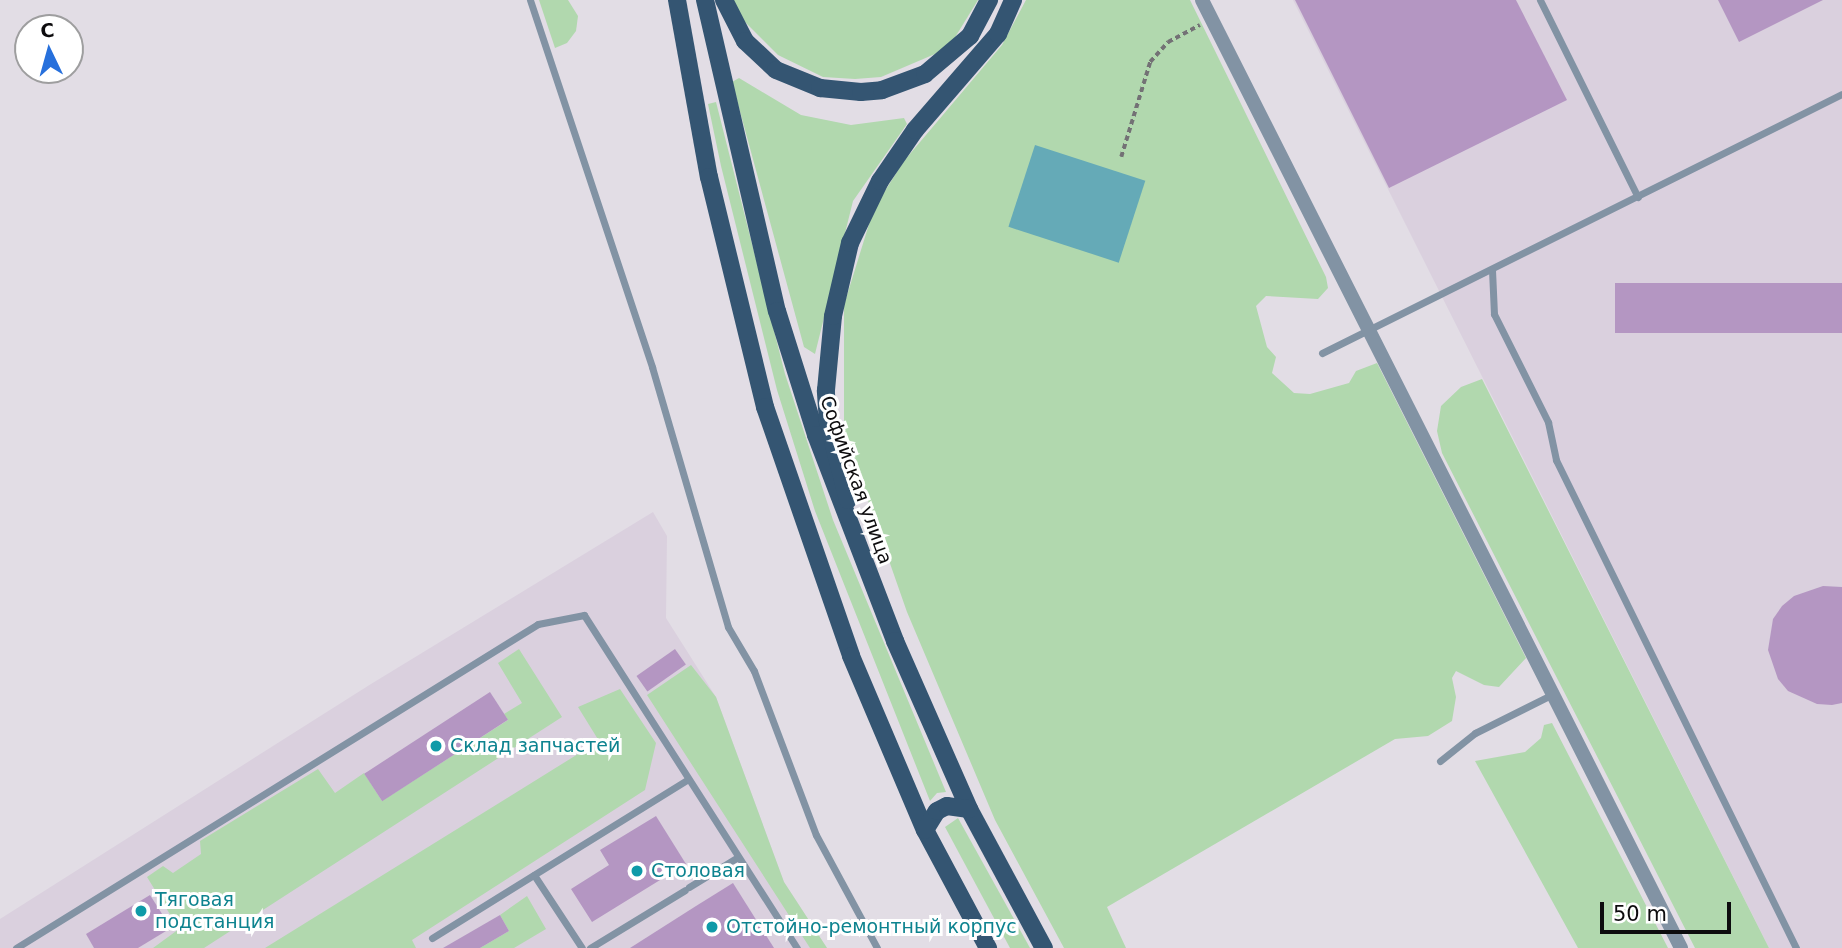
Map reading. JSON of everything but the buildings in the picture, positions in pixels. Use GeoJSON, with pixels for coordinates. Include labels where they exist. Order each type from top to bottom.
{"type":"FeatureCollection","features":[{"type":"Feature","properties":{"kind":"main road"},"geometry":{"type":"LineString","coordinates":[[663,0],[683,47]]}},
{"type":"Feature","properties":{"kind":"main road"},"geometry":{"type":"LineString","coordinates":[[677,0],[683,47],[731,279],[765,407],[851,656],[925,830],[988,948]]}},
{"type":"Feature","properties":{"kind":"main road","name":"Софийская улица"},"geometry":{"type":"LineString","coordinates":[[705,0],[777,311],[853,538],[970,809],[1044,948]]}},
{"type":"Feature","properties":{"kind":"main road"},"geometry":{"type":"LineString","coordinates":[[724,0],[745,41],[776,71],[820,88],[861,92],[903,84],[946,60],[970,36],[989,0]]}},
{"type":"Feature","properties":{"kind":"main road"},"geometry":{"type":"LineString","coordinates":[[853,538],[826,390],[833,316],[850,243],[880,181],[915,130],[998,34],[1013,0]]}},
{"type":"Feature","properties":{"kind":"main road"},"geometry":{"type":"LineString","coordinates":[[925,830],[937,811],[947,807],[970,809]]}},
{"type":"Feature","properties":{"kind":"street"},"geometry":{"type":"LineString","coordinates":[[1202,0],[1681,948]]}},
{"type":"Feature","properties":{"kind":"lane"},"geometry":{"type":"LineString","coordinates":[[530,0],[652,368],[728,627],[754,671],[816,835],[877,948]]}},
{"type":"Feature","properties":{"kind":"lane"},"geometry":{"type":"LineString","coordinates":[[1540,0],[1638,197]]}},
{"type":"Feature","properties":{"kind":"lane"},"geometry":{"type":"LineString","coordinates":[[1322,353],[1842,94]]}},
{"type":"Feature","properties":{"kind":"lane"},"geometry":{"type":"LineString","coordinates":[[1492,270],[1494,314],[1548,422],[1556,460],[1796,948]]}},
{"type":"Feature","properties":{"kind":"lane"},"geometry":{"type":"LineString","coordinates":[[16,948],[538,624],[584,615],[797,948]]}},
{"type":"Feature","properties":{"kind":"lane"},"geometry":{"type":"LineString","coordinates":[[1440,761],[1475,733],[1553,694]]}},
{"type":"Feature","properties":{"kind":"lane"},"geometry":{"type":"LineString","coordinates":[[432,938],[688,779]]}},
{"type":"Feature","properties":{"kind":"lane"},"geometry":{"type":"LineString","coordinates":[[590,948],[738,857]]}},
{"type":"Feature","properties":{"kind":"lane"},"geometry":{"type":"LineString","coordinates":[[534,875],[582,948]]}},
{"type":"Feature","properties":{"kind":"path"},"geometry":{"type":"LineString","coordinates":[[1121,157],[1150,62],[1168,42],[1212,19]]}},
{"type":"Feature","properties":{"kind":"shaded area"},"geometry":{"type":"Polygon","coordinates":[[[1293,0],[1842,0],[1842,948],[1769,948],[1293,0]]]}},
{"type":"Feature","properties":{"kind":"shaded area"},"geometry":{"type":"Polygon","coordinates":[[[653,512],[667,536],[666,618],[716,697],[784,882],[827,948],[0,948],[0,919],[371,684],[653,512]]]}},
{"type":"Feature","properties":{"kind":"green space"},"geometry":{"type":"Polygon","coordinates":[[[539,0],[568,0],[578,16],[576,31],[567,43],[555,48],[539,0]]]}},
{"type":"Feature","properties":{"kind":"green space"},"geometry":{"type":"Polygon","coordinates":[[[733,0],[978,0],[954,39],[935,54],[881,77],[855,79],[823,77],[778,55],[744,21],[733,0]]]}},
{"type":"Feature","properties":{"kind":"green space"},"geometry":{"type":"Polygon","coordinates":[[[1026,0],[1190,0],[1326,277],[1328,288],[1318,299],[1266,296],[1256,306],[1267,347],[1276,357],[1272,373],[1294,393],[1310,394],[1349,383],[1356,371],[1377,363],[1526,658],[1499,687],[1484,685],[1456,671],[1452,678],[1456,697],[1452,721],[1428,736],[1395,739],[1107,907],[1126,948],[1064,948],[995,820],[907,612],[844,432],[844,305],[874,208],[904,161],[1002,45],[1026,0]]]}},
{"type":"Feature","properties":{"kind":"green space"},"geometry":{"type":"Polygon","coordinates":[[[739,78],[801,115],[851,125],[904,118],[907,124],[853,201],[815,354],[804,347],[732,82],[739,78]]]}},
{"type":"Feature","properties":{"kind":"green space"},"geometry":{"type":"Polygon","coordinates":[[[716,102],[785,374],[833,520],[946,792],[937,793],[930,801],[815,511],[777,390],[721,166],[708,104],[716,102]]]}},
{"type":"Feature","properties":{"kind":"green space"},"geometry":{"type":"Polygon","coordinates":[[[1482,379],[1769,948],[1695,948],[1442,453],[1437,431],[1441,406],[1461,387],[1482,379]]]}},
{"type":"Feature","properties":{"kind":"green space"},"geometry":{"type":"Polygon","coordinates":[[[519,649],[562,717],[204,948],[153,948],[179,929],[147,877],[163,866],[173,873],[201,854],[200,841],[318,769],[335,793],[364,773],[382,801],[508,720],[504,714],[522,703],[498,663],[519,649]]]}},
{"type":"Feature","properties":{"kind":"green space"},"geometry":{"type":"Polygon","coordinates":[[[691,665],[716,697],[784,882],[827,948],[810,948],[647,695],[691,665]]]}},
{"type":"Feature","properties":{"kind":"green space"},"geometry":{"type":"Polygon","coordinates":[[[620,689],[656,743],[645,790],[412,940],[416,948],[265,948],[599,741],[578,707],[620,689]]]}},
{"type":"Feature","properties":{"kind":"green space"},"geometry":{"type":"Polygon","coordinates":[[[1552,723],[1668,948],[1578,948],[1475,761],[1525,752],[1541,738],[1544,725],[1552,723]]]}},
{"type":"Feature","properties":{"kind":"green space"},"geometry":{"type":"Polygon","coordinates":[[[958,818],[1030,948],[1010,948],[945,827],[958,818]]]}},
{"type":"Feature","properties":{"kind":"green space"},"geometry":{"type":"Polygon","coordinates":[[[527,896],[546,929],[514,948],[480,948],[509,931],[500,915],[527,896]]]}},
{"type":"Feature","properties":{"kind":"water"},"geometry":{"type":"Polygon","coordinates":[[[1035,145],[1145,181],[1119,263],[1008,227],[1035,145]]]}},
{"type":"Feature","properties":{"kind":"place","name":"Склад запчастей"},"geometry":{"type":"Point","coordinates":[436,746]}},
{"type":"Feature","properties":{"kind":"place","name":"Столовая"},"geometry":{"type":"Point","coordinates":[637,871]}},
{"type":"Feature","properties":{"kind":"place","name":"Тяговая подстанция"},"geometry":{"type":"Point","coordinates":[141,911]}},
{"type":"Feature","properties":{"kind":"place","name":"Отстойно-ремонтный корпус"},"geometry":{"type":"Point","coordinates":[712,927]}}]}
